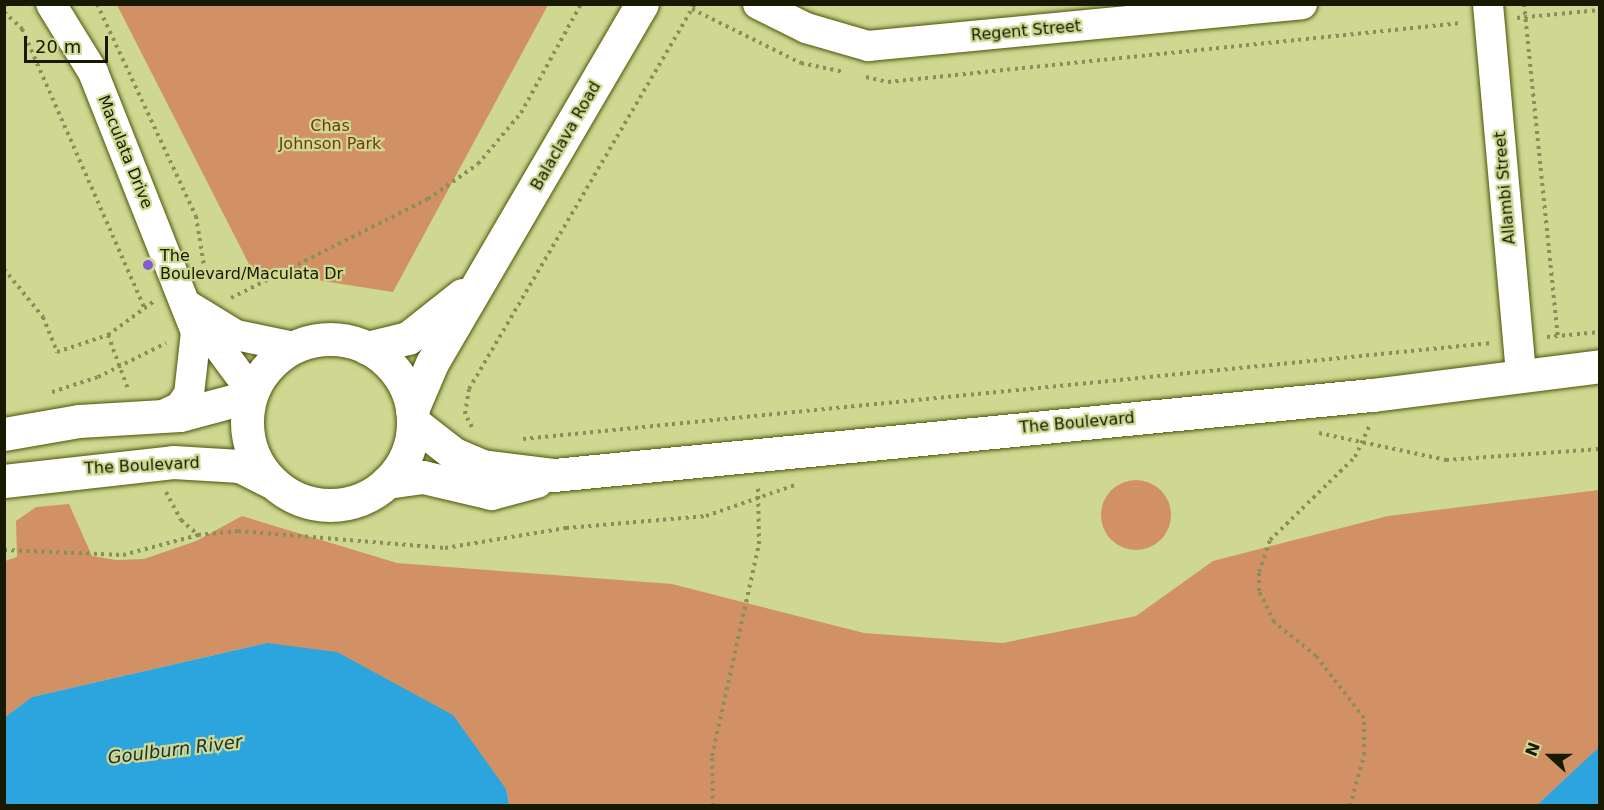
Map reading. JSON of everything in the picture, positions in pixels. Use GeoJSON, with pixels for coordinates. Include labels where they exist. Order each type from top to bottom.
{"type":"FeatureCollection","features":[{"type":"Feature","properties":{"kind":"street","name":"Maculata Drive"},"geometry":{"type":"LineString","coordinates":[[51,4],[93,72],[191,308],[252,394]]}},
{"type":"Feature","properties":{"kind":"street","name":"Balaclava Road"},"geometry":{"type":"LineString","coordinates":[[412,416],[432,363],[642,4]]}},
{"type":"Feature","properties":{"kind":"street","name":"Regent Street"},"geometry":{"type":"LineString","coordinates":[[758,4],[806,28],[868,46],[1302,4]]}},
{"type":"Feature","properties":{"kind":"street","name":"Allambi Street"},"geometry":{"type":"LineString","coordinates":[[1488,4],[1519,356]]}},
{"type":"Feature","properties":{"kind":"street","name":"Balaclava Road"},"geometry":{"type":"LineString","coordinates":[[367,348],[394,345],[416,334],[489,267]]}},
{"type":"Feature","properties":{"kind":"street","name":"Maculata Drive"},"geometry":{"type":"LineString","coordinates":[[147,418],[180,407],[189,394],[197,355],[191,308]]}},
{"type":"Feature","properties":{"kind":"street"},"geometry":{"type":"LineString","coordinates":[[191,308],[255,342],[294,347],[331,339],[367,348],[397,374],[412,416],[406,455],[387,482],[364,498],[339,505],[312,504],[276,485],[249,442],[252,394],[271,364],[294,347]]}},
{"type":"Feature","properties":{"kind":"street","name":"The Boulevard"},"geometry":{"type":"LineString","coordinates":[[387,482],[423,477],[491,493],[554,475],[757,453],[1372,395],[1519,356],[1599,366]]}},
{"type":"Feature","properties":{"kind":"street"},"geometry":{"type":"LineString","coordinates":[[4,434],[79,421],[147,418],[252,394]]}},
{"type":"Feature","properties":{"kind":"street","name":"The Boulevard"},"geometry":{"type":"LineString","coordinates":[[412,416],[454,454],[482,466],[554,475]]}},
{"type":"Feature","properties":{"kind":"street","name":"The Boulevard"},"geometry":{"type":"LineString","coordinates":[[4,481],[155,462],[240,466],[276,485]]}},
{"type":"Feature","properties":{"kind":"path"},"geometry":{"type":"LineString","coordinates":[[97,4],[196,216],[207,282]]}},
{"type":"Feature","properties":{"kind":"path"},"geometry":{"type":"LineString","coordinates":[[4,269],[43,317],[57,352],[108,335],[145,309],[191,308],[240,293],[444,190],[478,164],[521,113],[581,4]]}},
{"type":"Feature","properties":{"kind":"path"},"geometry":{"type":"LineString","coordinates":[[479,435],[465,414],[469,389],[695,4]]}},
{"type":"Feature","properties":{"kind":"path"},"geometry":{"type":"LineString","coordinates":[[1524,4],[1558,336]]}},
{"type":"Feature","properties":{"kind":"path"},"geometry":{"type":"LineString","coordinates":[[4,12],[22,29],[145,309]]}},
{"type":"Feature","properties":{"kind":"path"},"geometry":{"type":"LineString","coordinates":[[46,394],[122,367],[191,308]]}},
{"type":"Feature","properties":{"kind":"path"},"geometry":{"type":"LineString","coordinates":[[511,440],[1519,356],[1558,336],[1599,332]]}},
{"type":"Feature","properties":{"kind":"path"},"geometry":{"type":"LineString","coordinates":[[108,335],[147,418]]}},
{"type":"Feature","properties":{"kind":"path"},"geometry":{"type":"LineString","coordinates":[[1350,806],[1364,755],[1364,718],[1316,656],[1274,622],[1259,591],[1259,572],[1270,540],[1367,440],[1372,395]]}},
{"type":"Feature","properties":{"kind":"path"},"geometry":{"type":"LineString","coordinates":[[1308,433],[1367,440],[1446,460],[1599,449]]}},
{"type":"Feature","properties":{"kind":"path"},"geometry":{"type":"LineString","coordinates":[[713,806],[711,756],[753,575],[759,499],[757,453]]}},
{"type":"Feature","properties":{"kind":"path"},"geometry":{"type":"LineString","coordinates":[[155,462],[171,506],[198,535]]}},
{"type":"Feature","properties":{"kind":"path"},"geometry":{"type":"LineString","coordinates":[[4,549],[123,555],[198,535],[238,531],[444,548],[566,528],[706,516],[808,482]]}},
{"type":"Feature","properties":{"kind":"green space","name":"Chas Johnson Park"},"geometry":{"type":"Polygon","coordinates":[[[117,5],[548,5],[393,292],[252,270],[117,5]]]}},
{"type":"Feature","properties":{"kind":"green space"},"geometry":{"type":"Polygon","coordinates":[[[1136,480],[1149,483],[1161,490],[1168,502],[1171,515],[1168,528],[1161,540],[1149,547],[1136,550],[1123,547],[1111,540],[1104,528],[1101,515],[1104,502],[1111,490],[1123,483],[1136,480]]]}},
{"type":"Feature","properties":{"kind":"green space"},"geometry":{"type":"Polygon","coordinates":[[[1599,490],[1599,748],[1537,805],[509,805],[506,789],[267,643],[32,697],[5,717],[5,561],[17,557],[16,521],[36,507],[69,504],[92,556],[116,560],[144,559],[196,541],[242,516],[397,563],[672,584],[864,633],[1003,643],[1136,616],[1213,561],[1388,516],[1599,490]]]}},
{"type":"Feature","properties":{"kind":"water","name":"Goulburn River"},"geometry":{"type":"Polygon","coordinates":[[[267,643],[337,652],[453,715],[506,789],[509,805],[5,805],[5,717],[32,697],[267,643]]]}},
{"type":"Feature","properties":{"kind":"water"},"geometry":{"type":"Polygon","coordinates":[[[1599,748],[1599,805],[1537,805],[1595,751],[1599,748]]]}},
{"type":"Feature","properties":{"kind":"place","name":"The Boulevard/Maculata Dr"},"geometry":{"type":"Point","coordinates":[148,265]}}]}
